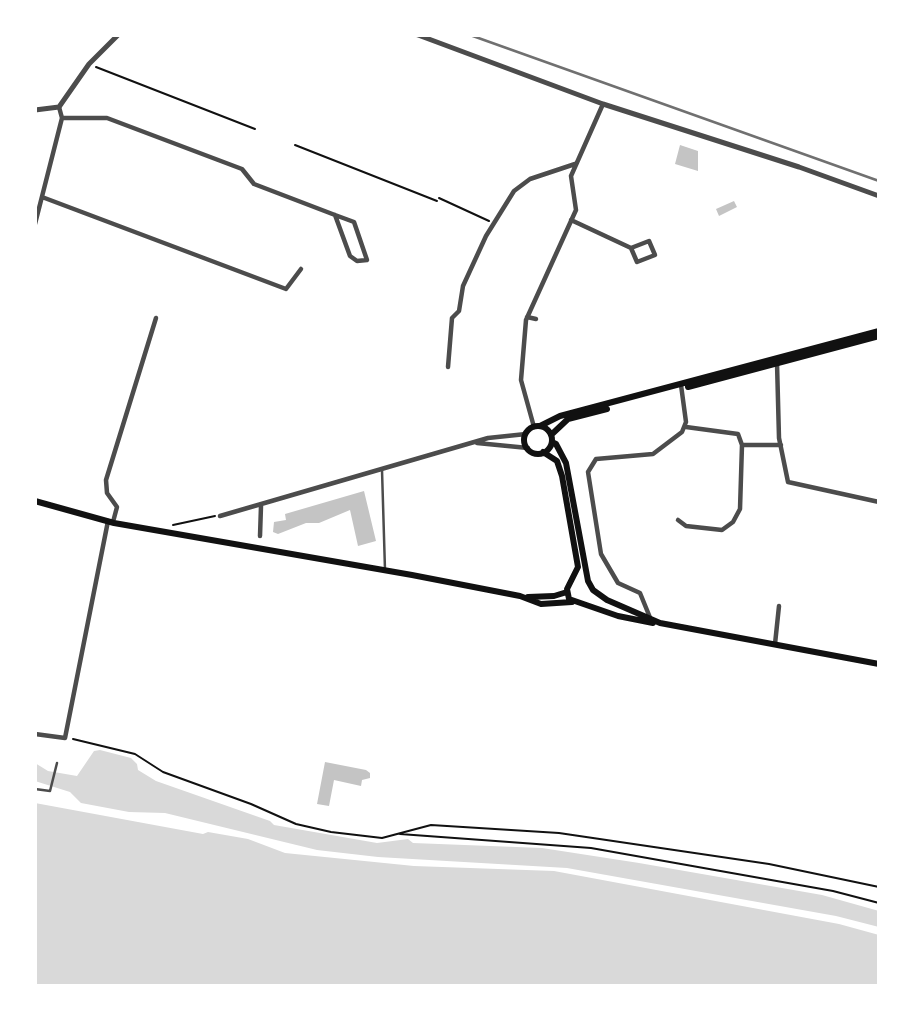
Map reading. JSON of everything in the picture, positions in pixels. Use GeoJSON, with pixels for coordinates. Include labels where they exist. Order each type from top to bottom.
{"type":"FeatureCollection","features":[{"type":"Feature","properties":{"kind":"main road"},"geometry":{"type":"LineString","coordinates":[[544,453],[551,438],[568,419],[879,333]]}},
{"type":"Feature","properties":{"kind":"main road"},"geometry":{"type":"LineString","coordinates":[[520,596],[554,596],[567,592],[578,567],[557,461],[528,448],[526,435],[560,416],[681,387]]}},
{"type":"Feature","properties":{"kind":"main road"},"geometry":{"type":"LineString","coordinates":[[537,427],[556,444],[566,463],[588,581],[593,590],[612,603],[660,623]]}},
{"type":"Feature","properties":{"kind":"main road"},"geometry":{"type":"LineString","coordinates":[[35,501],[111,522],[385,570],[520,596],[541,604],[585,603],[642,622],[660,623],[879,664]]}},
{"type":"Feature","properties":{"kind":"main road"},"geometry":{"type":"LineString","coordinates":[[574,580],[588,581]]}},
{"type":"Feature","properties":{"kind":"main road"},"geometry":{"type":"LineString","coordinates":[[585,603],[592,598],[593,590]]}},
{"type":"Feature","properties":{"kind":"main road"},"geometry":{"type":"LineString","coordinates":[[567,592],[572,602]]}},
{"type":"Feature","properties":{"kind":"street"},"geometry":{"type":"LineString","coordinates":[[35,110],[59,107],[89,64],[118,35]]}},
{"type":"Feature","properties":{"kind":"street"},"geometry":{"type":"LineString","coordinates":[[418,35],[603,104],[799,167],[879,196]]}},
{"type":"Feature","properties":{"kind":"street"},"geometry":{"type":"LineString","coordinates":[[537,427],[522,387],[528,314],[577,206],[570,181],[603,104]]}},
{"type":"Feature","properties":{"kind":"street"},"geometry":{"type":"LineString","coordinates":[[35,225],[62,118],[59,107]]}},
{"type":"Feature","properties":{"kind":"street"},"geometry":{"type":"LineString","coordinates":[[62,118],[107,118],[242,169],[254,184],[354,222],[367,260],[357,261],[350,256],[335,215]]}},
{"type":"Feature","properties":{"kind":"street"},"geometry":{"type":"LineString","coordinates":[[448,367],[452,318],[459,312],[460,293],[486,236],[496,225],[520,184],[576,163]]}},
{"type":"Feature","properties":{"kind":"street"},"geometry":{"type":"LineString","coordinates":[[42,197],[286,289],[301,269]]}},
{"type":"Feature","properties":{"kind":"street"},"geometry":{"type":"LineString","coordinates":[[571,220],[631,248],[637,262],[655,255],[649,241],[631,248]]}},
{"type":"Feature","properties":{"kind":"street"},"geometry":{"type":"LineString","coordinates":[[535,310],[537,317],[528,314],[535,310]]}},
{"type":"Feature","properties":{"kind":"street"},"geometry":{"type":"LineString","coordinates":[[35,734],[65,738],[111,522],[117,507],[107,493],[106,480],[156,318]]}},
{"type":"Feature","properties":{"kind":"street"},"geometry":{"type":"LineString","coordinates":[[776,361],[780,444],[784,451],[783,471],[788,482],[879,502]]}},
{"type":"Feature","properties":{"kind":"street"},"geometry":{"type":"LineString","coordinates":[[681,387],[686,427]]}},
{"type":"Feature","properties":{"kind":"street"},"geometry":{"type":"LineString","coordinates":[[652,620],[640,593],[618,583],[601,554],[588,472],[596,459],[656,452],[686,427],[735,432],[742,445],[740,509],[733,522],[715,531],[686,526],[678,520]]}},
{"type":"Feature","properties":{"kind":"street"},"geometry":{"type":"LineString","coordinates":[[220,516],[488,438],[526,435]]}},
{"type":"Feature","properties":{"kind":"street"},"geometry":{"type":"LineString","coordinates":[[476,443],[528,448]]}},
{"type":"Feature","properties":{"kind":"street"},"geometry":{"type":"LineString","coordinates":[[742,445],[780,444]]}},
{"type":"Feature","properties":{"kind":"street"},"geometry":{"type":"LineString","coordinates":[[260,536],[261,506]]}},
{"type":"Feature","properties":{"kind":"street"},"geometry":{"type":"LineString","coordinates":[[775,644],[779,606]]}},
{"type":"Feature","properties":{"kind":"lane"},"geometry":{"type":"LineString","coordinates":[[382,470],[385,570]]}},
{"type":"Feature","properties":{"kind":"lane"},"geometry":{"type":"LineString","coordinates":[[35,789],[49,792],[57,763]]}},
{"type":"Feature","properties":{"kind":"path"},"geometry":{"type":"LineString","coordinates":[[91,65],[255,129]]}},
{"type":"Feature","properties":{"kind":"path"},"geometry":{"type":"LineString","coordinates":[[295,145],[438,199],[496,225]]}},
{"type":"Feature","properties":{"kind":"path"},"geometry":{"type":"LineString","coordinates":[[172,526],[206,516],[220,516]]}},
{"type":"Feature","properties":{"kind":"path"},"geometry":{"type":"LineString","coordinates":[[72,739],[135,754],[163,772],[251,804],[296,824],[364,837],[399,834],[591,848],[834,891],[879,903]]}},
{"type":"Feature","properties":{"kind":"path"},"geometry":{"type":"LineString","coordinates":[[399,834],[416,827],[431,825],[559,833],[769,864],[879,887]]}},
{"type":"Feature","properties":{"kind":"shaded area"},"geometry":{"type":"Polygon","coordinates":[[[94,751],[131,758],[137,764],[138,770],[156,781],[270,821],[274,825],[377,843],[408,839],[413,843],[542,848],[639,863],[822,895],[879,911],[879,927],[836,916],[567,868],[378,857],[317,850],[165,813],[129,812],[81,803],[70,792],[35,781],[35,763],[48,771],[77,776],[94,751]]]}},
{"type":"Feature","properties":{"kind":"shaded area"},"geometry":{"type":"Polygon","coordinates":[[[35,803],[203,834],[208,832],[248,839],[285,853],[414,866],[554,871],[839,924],[879,935],[879,986],[35,986],[35,803]]]}},
{"type":"Feature","properties":{"kind":"building"},"geometry":{"type":"Polygon","coordinates":[[[680,145],[698,151],[698,171],[675,164],[680,145]]]}},
{"type":"Feature","properties":{"kind":"building"},"geometry":{"type":"Polygon","coordinates":[[[734,201],[737,207],[719,216],[716,209],[734,201]]]}},
{"type":"Feature","properties":{"kind":"building"},"geometry":{"type":"Polygon","coordinates":[[[364,491],[376,541],[358,546],[350,510],[319,523],[306,523],[278,534],[273,532],[274,522],[286,520],[285,514],[364,491]]]}},
{"type":"Feature","properties":{"kind":"building"},"geometry":{"type":"Polygon","coordinates":[[[325,762],[366,770],[370,773],[370,778],[362,780],[361,786],[334,780],[329,806],[317,804],[325,762]]]}},
{"type":"Feature","properties":{"kind":"railway"},"geometry":{"type":"LineString","coordinates":[[470,35],[879,181]]}}]}
